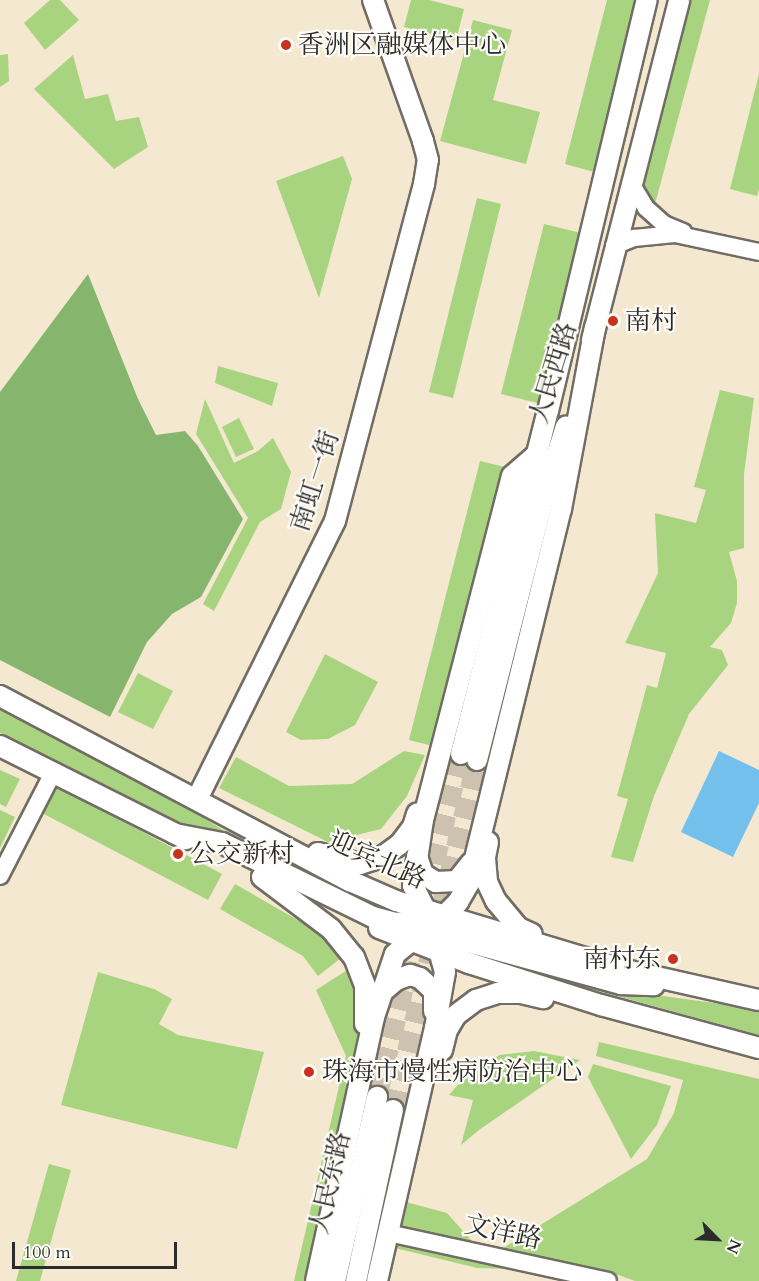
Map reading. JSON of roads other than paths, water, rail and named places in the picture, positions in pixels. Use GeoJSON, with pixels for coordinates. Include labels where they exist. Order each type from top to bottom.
{"type":"FeatureCollection","features":[{"type":"Feature","properties":{"kind":"main road","name":"南虹一街"},"geometry":{"type":"LineString","coordinates":[[197,799],[335,521],[420,202],[428,160],[373,0]]}},
{"type":"Feature","properties":{"kind":"main road","name":"人民西路"},"geometry":{"type":"LineString","coordinates":[[647,0],[538,453],[469,757],[595,328],[614,246],[679,0]]}},
{"type":"Feature","properties":{"kind":"main road"},"geometry":{"type":"LineString","coordinates":[[316,1281],[359,1083],[381,993],[395,954],[430,929],[459,902],[469,883],[561,509],[595,328]]}},
{"type":"Feature","properties":{"kind":"main road"},"geometry":{"type":"LineString","coordinates":[[377,1281],[435,1028],[445,972],[413,886],[416,853],[512,476],[538,453]]}},
{"type":"Feature","properties":{"kind":"main road"},"geometry":{"type":"LineString","coordinates":[[517,686],[506,763],[485,858],[487,882],[500,909],[519,928],[621,969]]}},
{"type":"Feature","properties":{"kind":"main road","name":"迎宾北路"},"geometry":{"type":"LineString","coordinates":[[0,696],[350,881],[396,901],[469,963],[601,1005],[759,1048]]}},
{"type":"Feature","properties":{"kind":"main road","name":"迎宾北路"},"geometry":{"type":"LineString","coordinates":[[0,746],[332,910],[621,969],[759,1000]]}},
{"type":"Feature","properties":{"kind":"main road"},"geometry":{"type":"LineString","coordinates":[[253,829],[336,860],[360,864],[382,857],[400,844],[413,827],[442,747]]}},
{"type":"Feature","properties":{"kind":"main road"},"geometry":{"type":"LineString","coordinates":[[175,834],[222,843],[373,916],[395,923],[430,929],[621,984],[711,989]]}},
{"type":"Feature","properties":{"kind":"main road"},"geometry":{"type":"LineString","coordinates":[[416,853],[423,874],[436,882],[457,881],[474,860]]}},
{"type":"Feature","properties":{"kind":"main road"},"geometry":{"type":"LineString","coordinates":[[262,877],[331,929],[354,957],[365,986],[365,1019],[359,1083]]}},
{"type":"Feature","properties":{"kind":"main road"},"geometry":{"type":"LineString","coordinates":[[381,993],[396,980],[410,975],[420,978],[434,991],[435,1028]]}},
{"type":"Feature","properties":{"kind":"main road"},"geometry":{"type":"LineString","coordinates":[[404,1163],[424,1121],[447,1030],[456,1015],[476,1000],[497,993],[521,993],[687,1028]]}},
{"type":"Feature","properties":{"kind":"main road","name":"人民东路"},"geometry":{"type":"LineString","coordinates":[[335,1281],[385,1103],[356,1281]]}},
{"type":"Feature","properties":{"kind":"street"},"geometry":{"type":"LineString","coordinates":[[631,183],[639,199],[664,224],[695,237],[759,252]]}},
{"type":"Feature","properties":{"kind":"street"},"geometry":{"type":"LineString","coordinates":[[614,246],[634,238],[654,235],[695,237]]}},
{"type":"Feature","properties":{"kind":"street"},"geometry":{"type":"LineString","coordinates":[[0,876],[53,773]]}},
{"type":"Feature","properties":{"kind":"street","name":"文洋路"},"geometry":{"type":"LineString","coordinates":[[388,1233],[608,1281]]}},
{"type":"Feature","properties":{"kind":"water"},"geometry":{"type":"Polygon","coordinates":[[[719,751],[759,770],[759,803],[733,857],[681,832],[719,751]]]}},
{"type":"Feature","properties":{"kind":"tunnel"},"geometry":{"type":"LineString","coordinates":[[377,1097],[461,754]]}},
{"type":"Feature","properties":{"kind":"tunnel"},"geometry":{"type":"LineString","coordinates":[[393,1110],[477,760]]}},
{"type":"Feature","properties":{"kind":"place","name":"香洲区融媒体中心"},"geometry":{"type":"Point","coordinates":[286,45]}},
{"type":"Feature","properties":{"kind":"place","name":"南村"},"geometry":{"type":"Point","coordinates":[613,321]}},
{"type":"Feature","properties":{"kind":"place","name":"公交新村"},"geometry":{"type":"Point","coordinates":[178,854]}},
{"type":"Feature","properties":{"kind":"place","name":"南村东"},"geometry":{"type":"Point","coordinates":[673,959]}},
{"type":"Feature","properties":{"kind":"place","name":"珠海市慢性病防治中心"},"geometry":{"type":"Point","coordinates":[309,1072]}}]}
